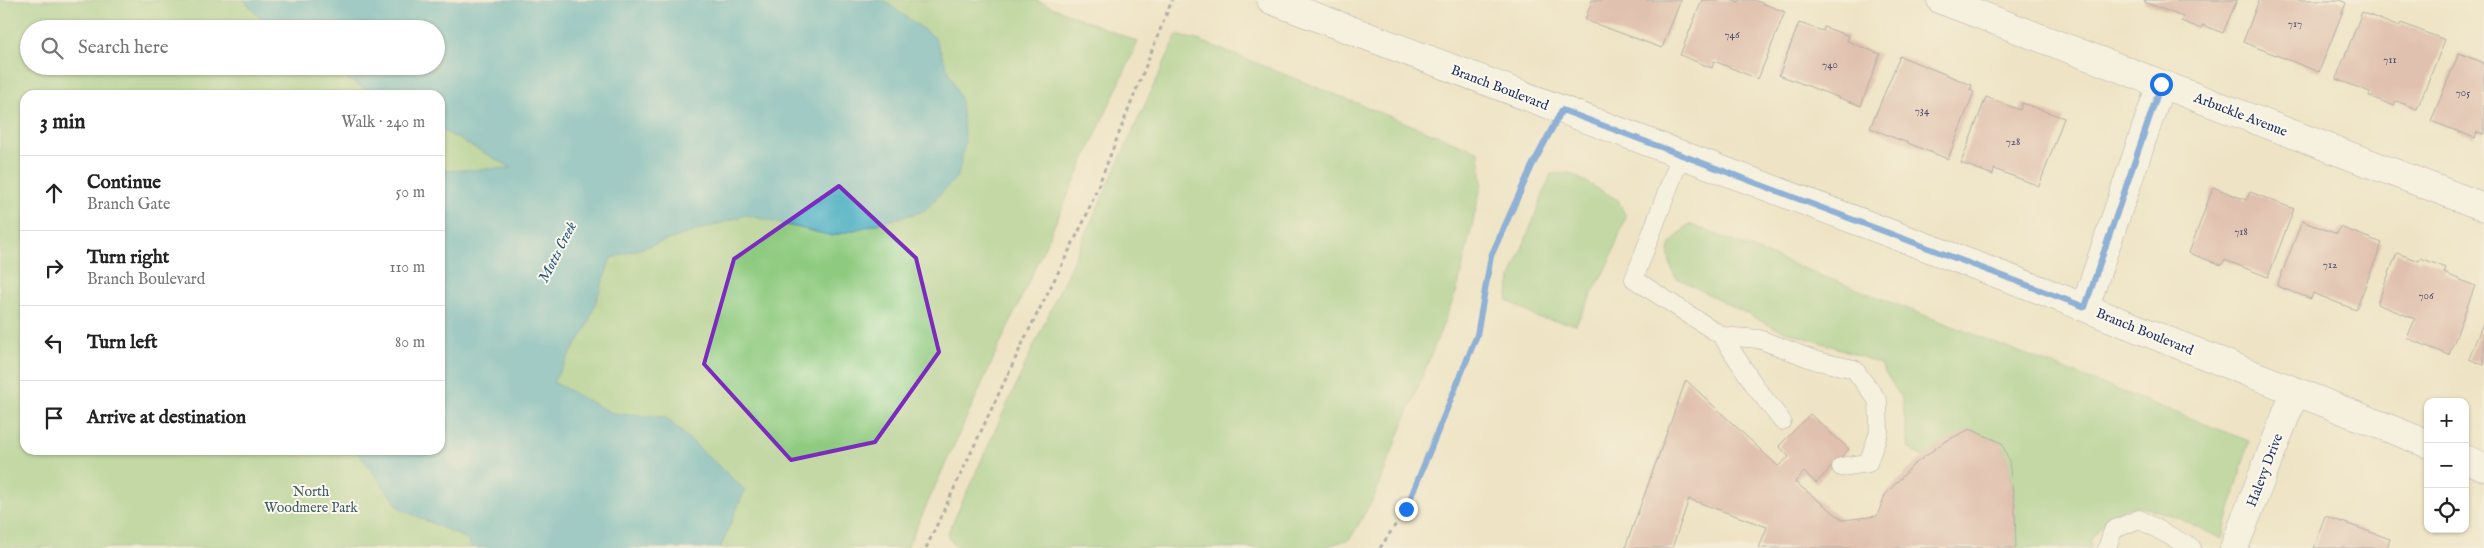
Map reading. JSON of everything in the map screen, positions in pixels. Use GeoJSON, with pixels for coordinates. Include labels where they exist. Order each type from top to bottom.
{"type":"FeatureCollection","features":[{"type":"Feature","properties":{"kind":"street","name":"Branch Boulevard"},"geometry":{"type":"LineString","coordinates":[[1271,0],[2085,307],[2425,443]]}},
{"type":"Feature","properties":{"kind":"street","name":"Arbuckle Avenue"},"geometry":{"type":"LineString","coordinates":[[1941,0],[2484,207]]}},
{"type":"Feature","properties":{"kind":"street"},"geometry":{"type":"LineString","coordinates":[[2085,307],[2161,84]]}},
{"type":"Feature","properties":{"kind":"street","name":"Halevy Drive"},"geometry":{"type":"LineString","coordinates":[[2234,548],[2295,392]]}},
{"type":"Feature","properties":{"kind":"street"},"geometry":{"type":"LineString","coordinates":[[2469,460],[2484,466]]}},
{"type":"Feature","properties":{"kind":"lane"},"geometry":{"type":"LineString","coordinates":[[1681,155],[1634,279],[1722,336],[1757,389],[1782,420]]}},
{"type":"Feature","properties":{"kind":"lane"},"geometry":{"type":"LineString","coordinates":[[1722,336],[1759,339],[1817,361],[1854,369],[1878,401],[1879,432],[1868,463],[1841,467]]}},
{"type":"Feature","properties":{"kind":"lane"},"geometry":{"type":"LineString","coordinates":[[2108,548],[2113,530],[2140,519],[2172,543],[2192,548]]}},
{"type":"Feature","properties":{"kind":"path"},"geometry":{"type":"LineString","coordinates":[[926,548],[1026,336],[1085,219],[1172,0]]}},
{"type":"Feature","properties":{"kind":"path"},"geometry":{"type":"LineString","coordinates":[[1380,548],[1406,509],[1477,335],[1491,256],[1532,166],[1562,110]]}},
{"type":"Feature","properties":{"kind":"highlighted area"},"geometry":{"type":"Polygon","coordinates":[[[839,186],[916,258],[939,352],[875,442],[791,460],[704,364],[734,259],[839,186]]]}},
{"type":"Feature","properties":{"kind":"green space","name":"North Woodmere Park"},"geometry":{"type":"Polygon","coordinates":[[[0,0],[244,0],[262,20],[20,20],[20,75],[340,75],[368,90],[20,90],[20,455],[360,455],[401,509],[467,539],[472,548],[0,548],[0,0]]]}},
{"type":"Feature","properties":{"kind":"green space"},"geometry":{"type":"Polygon","coordinates":[[[883,0],[1035,0],[1138,42],[907,548],[720,548],[745,490],[665,417],[612,414],[553,382],[587,327],[611,258],[746,215],[832,236],[924,211],[957,176],[965,142],[935,38],[883,0]]]}},
{"type":"Feature","properties":{"kind":"green space"},"geometry":{"type":"Polygon","coordinates":[[[1177,35],[1201,41],[1479,152],[1482,183],[1457,290],[1373,499],[1350,539],[1322,548],[956,548],[947,535],[1177,35]]]}},
{"type":"Feature","properties":{"kind":"green space"},"geometry":{"type":"Polygon","coordinates":[[[445,132],[513,168],[445,171],[445,132]]]}},
{"type":"Feature","properties":{"kind":"green space"},"geometry":{"type":"Polygon","coordinates":[[[1570,173],[1618,200],[1626,217],[1609,262],[1576,324],[1538,318],[1507,300],[1511,277],[1551,174],[1570,173]]]}},
{"type":"Feature","properties":{"kind":"green space"},"geometry":{"type":"Polygon","coordinates":[[[1689,224],[2249,441],[2222,539],[2185,521],[2156,510],[2129,507],[2114,514],[2106,521],[2090,542],[2091,548],[2016,548],[2012,481],[2002,443],[1970,429],[1923,457],[1909,449],[1902,399],[1880,364],[1773,327],[1675,277],[1669,259],[1670,247],[1676,237],[1689,224]]]}},
{"type":"Feature","properties":{"kind":"water","name":"Motts Creek"},"geometry":{"type":"Polygon","coordinates":[[[244,0],[883,0],[935,38],[961,101],[965,142],[958,176],[924,211],[832,236],[746,215],[611,258],[587,327],[553,382],[612,413],[665,417],[745,490],[720,548],[472,548],[467,539],[401,509],[360,455],[445,455],[445,171],[512,168],[445,132],[445,90],[368,90],[340,75],[445,75],[445,20],[262,20],[244,0]]]}},
{"type":"Feature","properties":{"kind":"building"},"geometry":{"type":"Polygon","coordinates":[[[1592,0],[1681,0],[1662,48],[1585,20],[1592,0]]]}},
{"type":"Feature","properties":{"kind":"building"},"geometry":{"type":"Polygon","coordinates":[[[1702,0],[1734,0],[1739,2],[1740,0],[1754,0],[1785,12],[1758,79],[1714,61],[1712,68],[1680,55],[1702,0]]]}},
{"type":"Feature","properties":{"kind":"building"},"geometry":{"type":"Polygon","coordinates":[[[2145,0],[2237,0],[2223,33],[2202,25],[2201,29],[2181,21],[2183,17],[2144,2],[2145,0]]]}},
{"type":"Feature","properties":{"kind":"building"},"geometry":{"type":"Polygon","coordinates":[[[2259,0],[2339,0],[2346,3],[2319,72],[2243,42],[2259,0]]]}},
{"type":"Feature","properties":{"kind":"building"},"geometry":{"type":"Polygon","coordinates":[[[2362,12],[2399,27],[2401,23],[2445,40],[2417,109],[2396,101],[2394,106],[2369,96],[2370,92],[2336,79],[2362,12]]]}},
{"type":"Feature","properties":{"kind":"building"},"geometry":{"type":"Polygon","coordinates":[[[1799,23],[1823,31],[1824,27],[1849,36],[1847,41],[1880,54],[1861,106],[1779,75],[1799,23]]]}},
{"type":"Feature","properties":{"kind":"building"},"geometry":{"type":"Polygon","coordinates":[[[2459,53],[2484,63],[2484,134],[2477,132],[2475,138],[2431,121],[2459,53]]]}},
{"type":"Feature","properties":{"kind":"building"},"geometry":{"type":"Polygon","coordinates":[[[1900,56],[1972,85],[1970,90],[1974,92],[1948,159],[1870,128],[1900,56]]]}},
{"type":"Feature","properties":{"kind":"building"},"geometry":{"type":"Polygon","coordinates":[[[1986,97],[2020,110],[2022,103],[2064,118],[2039,186],[1994,169],[1993,175],[1961,163],[1986,97]]]}},
{"type":"Feature","properties":{"kind":"building"},"geometry":{"type":"Polygon","coordinates":[[[2213,187],[2246,200],[2250,192],[2294,209],[2268,277],[2225,260],[2221,265],[2189,253],[2213,187]]]}},
{"type":"Feature","properties":{"kind":"building"},"geometry":{"type":"Polygon","coordinates":[[[2302,221],[2337,234],[2340,227],[2382,243],[2356,310],[2313,293],[2311,299],[2277,286],[2302,221]]]}},
{"type":"Feature","properties":{"kind":"building"},"geometry":{"type":"Polygon","coordinates":[[[2397,253],[2419,261],[2421,258],[2446,268],[2444,273],[2475,286],[2449,355],[2407,338],[2415,319],[2377,304],[2397,253]]]}},
{"type":"Feature","properties":{"kind":"building"},"geometry":{"type":"Polygon","coordinates":[[[2484,320],[2484,365],[2469,359],[2484,320]]]}},
{"type":"Feature","properties":{"kind":"building"},"geometry":{"type":"Polygon","coordinates":[[[1686,380],[1778,466],[1789,457],[1779,446],[1810,414],[1849,449],[1816,483],[1804,472],[1795,482],[1843,520],[1877,516],[1885,495],[1912,466],[1944,442],[1970,429],[2002,443],[2009,461],[2015,509],[2016,548],[1759,548],[1767,527],[1689,499],[1672,548],[1625,548],[1686,380]]]}},
{"type":"Feature","properties":{"kind":"building"},"geometry":{"type":"Polygon","coordinates":[[[2325,516],[2390,539],[2387,548],[2314,548],[2325,516]]]}},
{"type":"Feature","properties":{"kind":"route"},"geometry":{"type":"LineString","coordinates":[[1406,509],[1477,335],[1491,256],[1532,166],[1562,110],[2085,307],[2161,84]]}}]}
